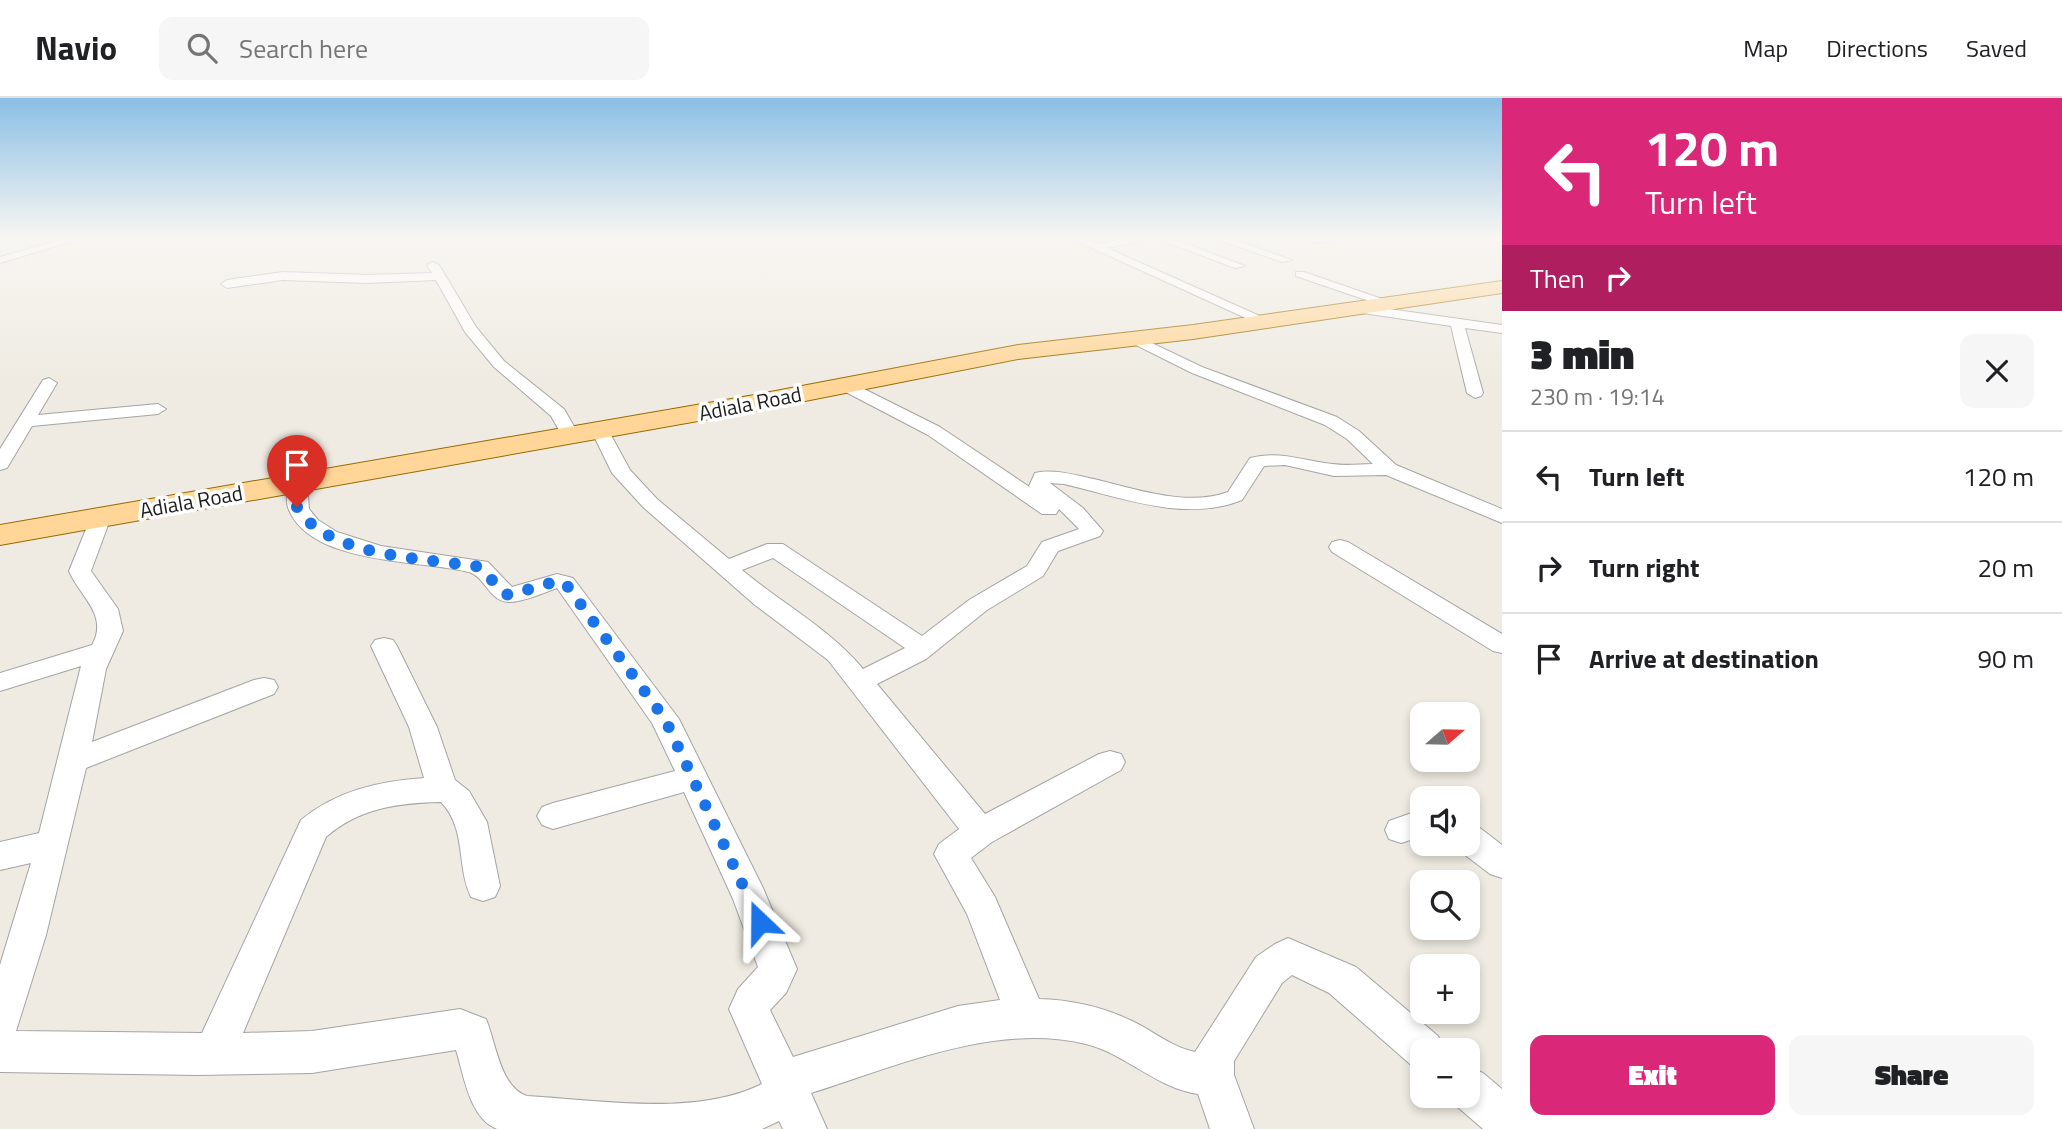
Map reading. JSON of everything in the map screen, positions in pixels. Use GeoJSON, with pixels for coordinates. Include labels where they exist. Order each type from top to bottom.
{"type":"FeatureCollection","features":[{"type":"Feature","properties":{"kind":"main road","name":"Adiala Road"},"geometry":{"type":"LineString","coordinates":[[0,525],[568,432],[600,430],[1018,352],[1135,339],[1494,286]]}},
{"type":"Feature","properties":{"kind":"main road","name":"Adiala Road"},"geometry":{"type":"LineString","coordinates":[[0,535],[297,483],[1009,346],[1370,304]]}},
{"type":"Feature","properties":{"kind":"street"},"geometry":{"type":"LineString","coordinates":[[445,286],[470,329],[499,364],[558,413],[568,432]]}},
{"type":"Feature","properties":{"kind":"street"},"geometry":{"type":"LineString","coordinates":[[1184,286],[1255,317]]}},
{"type":"Feature","properties":{"kind":"street"},"geometry":{"type":"LineString","coordinates":[[1328,286],[1370,304],[1502,329]]}},
{"type":"Feature","properties":{"kind":"street"},"geometry":{"type":"LineString","coordinates":[[1457,322],[1475,393]]}},
{"type":"Feature","properties":{"kind":"street"},"geometry":{"type":"LineString","coordinates":[[1135,339],[1197,370],[1331,421],[1353,435],[1389,469],[1502,517]]}},
{"type":"Feature","properties":{"kind":"street"},"geometry":{"type":"LineString","coordinates":[[0,464],[49,383]]}},
{"type":"Feature","properties":{"kind":"street"},"geometry":{"type":"LineString","coordinates":[[844,385],[877,404],[934,430],[1084,534]]}},
{"type":"Feature","properties":{"kind":"street"},"geometry":{"type":"LineString","coordinates":[[26,421],[158,409]]}},
{"type":"Feature","properties":{"kind":"street"},"geometry":{"type":"LineString","coordinates":[[600,430],[622,473],[650,503],[728,567],[763,600],[837,654],[980,832]]}},
{"type":"Feature","properties":{"kind":"street"},"geometry":{"type":"LineString","coordinates":[[859,682],[923,648],[978,605],[1035,572],[1050,547],[1092,531],[1076,512],[1039,486],[1042,477],[1064,478],[1170,502],[1186,503],[1235,496],[1257,462],[1262,460],[1285,460],[1334,470],[1389,469]]}},
{"type":"Feature","properties":{"kind":"street"},"geometry":{"type":"LineString","coordinates":[[297,483],[297,507],[304,518],[335,540],[420,561],[480,567],[505,594],[510,595],[557,581],[565,583],[665,719],[751,899],[778,969],[771,982],[752,1000],[749,1009],[792,1101]]}},
{"type":"Feature","properties":{"kind":"street"},"geometry":{"type":"LineString","coordinates":[[0,1021],[23,959],[53,845],[89,696],[93,666],[112,629],[106,605],[85,582],[80,571],[101,517]]}},
{"type":"Feature","properties":{"kind":"street"},"geometry":{"type":"LineString","coordinates":[[1340,547],[1502,645]]}},
{"type":"Feature","properties":{"kind":"street"},"geometry":{"type":"LineString","coordinates":[[728,567],[775,549],[923,648]]}},
{"type":"Feature","properties":{"kind":"street"},"geometry":{"type":"LineString","coordinates":[[384,646],[423,727],[443,790]]}},
{"type":"Feature","properties":{"kind":"street"},"geometry":{"type":"LineString","coordinates":[[0,682],[102,651]]}},
{"type":"Feature","properties":{"kind":"street"},"geometry":{"type":"LineString","coordinates":[[73,761],[264,687]]}},
{"type":"Feature","properties":{"kind":"street"},"geometry":{"type":"LineString","coordinates":[[1028,1020],[982,908],[951,854],[980,832],[1110,762]]}},
{"type":"Feature","properties":{"kind":"street"},"geometry":{"type":"LineString","coordinates":[[553,816],[694,778]]}},
{"type":"Feature","properties":{"kind":"street"},"geometry":{"type":"LineString","coordinates":[[214,1053],[313,829],[327,814],[372,797],[448,790],[465,806],[476,840],[483,886]]}},
{"type":"Feature","properties":{"kind":"street"},"geometry":{"type":"LineString","coordinates":[[0,856],[53,845]]}},
{"type":"Feature","properties":{"kind":"street"},"geometry":{"type":"LineString","coordinates":[[1480,847],[1502,864]]}},
{"type":"Feature","properties":{"kind":"street"},"geometry":{"type":"LineString","coordinates":[[1232,1129],[1213,1075],[1214,1056],[1269,970],[1288,957],[1299,958],[1323,973],[1342,980],[1410,1038]]}},
{"type":"Feature","properties":{"kind":"street"},"geometry":{"type":"LineString","coordinates":[[0,1051],[312,1052],[460,1029],[472,1033],[489,1090],[503,1110],[527,1118],[608,1126],[690,1126],[741,1118],[792,1101],[958,1026],[988,1021],[1062,1021],[1104,1029],[1173,1066],[1213,1075]]}},
{"type":"Feature","properties":{"kind":"street"},"geometry":{"type":"LineString","coordinates":[[1480,1098],[1502,1117]]}},
{"type":"Feature","properties":{"kind":"route"},"geometry":{"type":"LineString","coordinates":[[297,507],[304,518],[335,540],[420,561],[480,567],[505,594],[510,595],[557,581],[565,583],[665,719],[760,922]]}}]}
